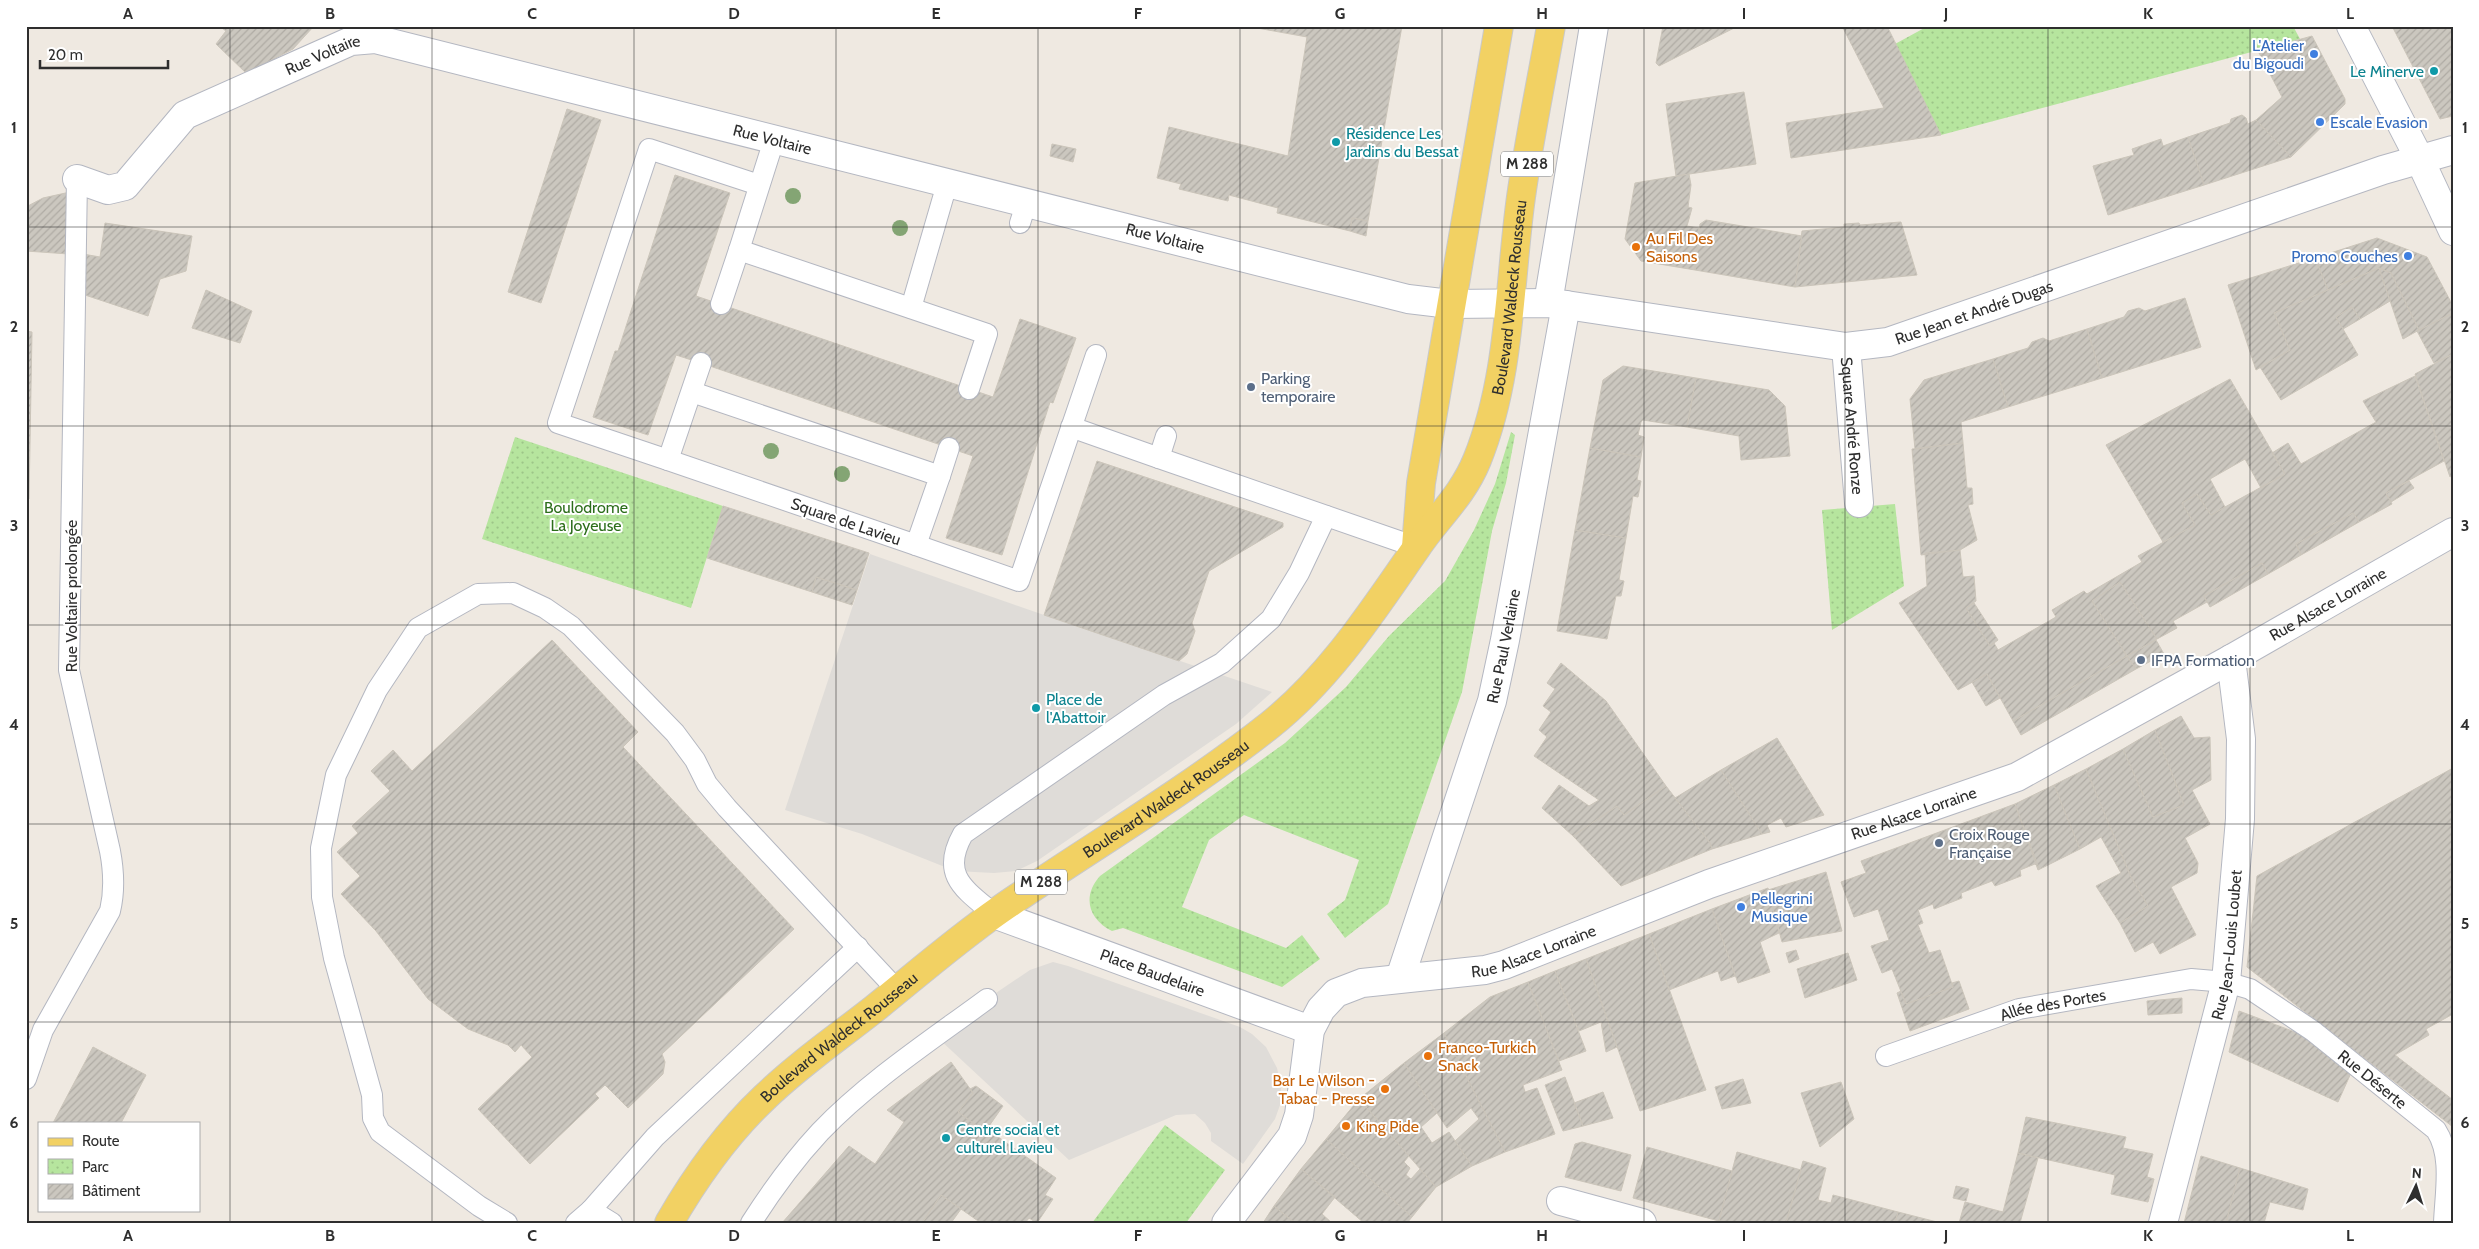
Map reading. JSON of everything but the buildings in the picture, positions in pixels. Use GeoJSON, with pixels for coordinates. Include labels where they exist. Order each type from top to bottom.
{"type":"FeatureCollection","features":[{"type":"Feature","properties":{"kind":"main road","name":"Boulevard Waldeck Rousseau"},"geometry":{"type":"LineString","coordinates":[[1416,547],[1421,483],[1450,304],[1499,26]]}},
{"type":"Feature","properties":{"kind":"main road","name":"Boulevard Waldeck Rousseau"},"geometry":{"type":"LineString","coordinates":[[669,1223],[711,1159],[755,1106],[802,1066],[994,914],[1176,793],[1272,724],[1317,682],[1357,634],[1416,547],[1455,501],[1476,463],[1494,413],[1510,303],[1521,199],[1551,26]]}},
{"type":"Feature","properties":{"kind":"street","name":"Rue Paul Verlaine"},"geometry":{"type":"LineString","coordinates":[[1400,978],[1496,682],[1557,304],[1594,26]]}},
{"type":"Feature","properties":{"kind":"street"},"geometry":{"type":"LineString","coordinates":[[2351,26],[2419,158],[2453,231]]}},
{"type":"Feature","properties":{"kind":"street","name":"Rue Voltaire"},"geometry":{"type":"LineString","coordinates":[[77,178],[108,190],[125,186],[185,115],[351,41],[374,40],[947,184],[1023,214],[1408,299],[1450,304],[1510,303]]}},
{"type":"Feature","properties":{"kind":"street","name":"Rue Jean et André Dugas"},"geometry":{"type":"LineString","coordinates":[[1510,303],[1557,304],[1846,347],[1888,342],[2419,158],[2453,150]]}},
{"type":"Feature","properties":{"kind":"street","name":"Square André Ronze"},"geometry":{"type":"LineString","coordinates":[[1846,347],[1859,503]]}},
{"type":"Feature","properties":{"kind":"street","name":"Rue Alsace Lorraine"},"geometry":{"type":"LineString","coordinates":[[1310,1030],[1321,1009],[1336,993],[1362,983],[1485,970],[1504,965],[1709,884],[2017,777],[2232,659],[2453,532]]}},
{"type":"Feature","properties":{"kind":"street","name":"Rue Jean-Louis Loubet"},"geometry":{"type":"LineString","coordinates":[[2163,1223],[2226,982],[2240,819],[2241,740],[2232,659]]}},
{"type":"Feature","properties":{"kind":"street","name":"Place Baudelaire"},"geometry":{"type":"LineString","coordinates":[[994,914],[1310,1030]]}},
{"type":"Feature","properties":{"kind":"street"},"geometry":{"type":"LineString","coordinates":[[1226,1223],[1292,1136],[1299,1115],[1310,1030]]}},
{"type":"Feature","properties":{"kind":"street"},"geometry":{"type":"LineString","coordinates":[[1562,1201],[1642,1223]]}},
{"type":"Feature","properties":{"kind":"lane"},"geometry":{"type":"LineString","coordinates":[[721,304],[774,140]]}},
{"type":"Feature","properties":{"kind":"lane","name":"Square de Lavieu"},"geometry":{"type":"LineString","coordinates":[[760,185],[649,149],[558,423],[916,546],[949,448]]}},
{"type":"Feature","properties":{"kind":"lane","name":"Rue Voltaire prolongée"},"geometry":{"type":"LineString","coordinates":[[26,1079],[43,1030],[110,911],[114,893],[114,873],[110,851],[69,670],[77,178]]}},
{"type":"Feature","properties":{"kind":"lane"},"geometry":{"type":"LineString","coordinates":[[911,308],[947,184]]}},
{"type":"Feature","properties":{"kind":"lane"},"geometry":{"type":"LineString","coordinates":[[739,250],[987,334],[969,389]]}},
{"type":"Feature","properties":{"kind":"lane"},"geometry":{"type":"LineString","coordinates":[[916,546],[1019,581],[1096,355]]}},
{"type":"Feature","properties":{"kind":"lane"},"geometry":{"type":"LineString","coordinates":[[668,460],[701,364]]}},
{"type":"Feature","properties":{"kind":"lane"},"geometry":{"type":"LineString","coordinates":[[692,392],[940,476]]}},
{"type":"Feature","properties":{"kind":"lane"},"geometry":{"type":"LineString","coordinates":[[1071,427],[1416,547]]}},
{"type":"Feature","properties":{"kind":"lane"},"geometry":{"type":"LineString","coordinates":[[1159,458],[1166,436]]}},
{"type":"Feature","properties":{"kind":"lane"},"geometry":{"type":"LineString","coordinates":[[994,914],[960,885],[954,874],[956,846],[963,834],[1164,695],[1222,663],[1271,619],[1299,573],[1326,516]]}},
{"type":"Feature","properties":{"kind":"lane"},"geometry":{"type":"LineString","coordinates":[[507,1223],[479,1206],[380,1132],[373,1118],[372,1096],[334,958],[322,897],[322,848],[336,775],[377,690],[418,628],[478,594],[512,593],[545,608],[571,626],[675,734],[695,760],[708,784],[727,808],[897,990]]}},
{"type":"Feature","properties":{"kind":"lane"},"geometry":{"type":"LineString","coordinates":[[612,1223],[583,1216],[655,1137],[858,948]]}},
{"type":"Feature","properties":{"kind":"lane","name":"Allée des Portes"},"geometry":{"type":"LineString","coordinates":[[1886,1056],[2019,1009],[2191,979],[2226,982]]}},
{"type":"Feature","properties":{"kind":"lane","name":"Rue Déserte"},"geometry":{"type":"LineString","coordinates":[[2226,982],[2250,989],[2313,1031],[2436,1130],[2443,1140],[2446,1166],[2444,1223]]}},
{"type":"Feature","properties":{"kind":"lane"},"geometry":{"type":"LineString","coordinates":[[751,1223],[788,1168],[821,1131],[859,1097],[987,999]]}},
{"type":"Feature","properties":{"kind":"green space"},"geometry":{"type":"Polygon","coordinates":[[[1928,26],[2293,26],[2300,39],[1941,135],[1895,44],[1928,26]]]}},
{"type":"Feature","properties":{"kind":"green space"},"geometry":{"type":"Polygon","coordinates":[[[1511,432],[1515,435],[1506,483],[1492,531],[1462,692],[1388,904],[1345,938],[1327,914],[1345,900],[1359,860],[1244,815],[1209,840],[1182,907],[1286,948],[1302,935],[1320,959],[1282,987],[1123,928],[1112,931],[1104,926],[1097,920],[1090,906],[1091,891],[1100,876],[1285,743],[1346,687],[1389,636],[1445,581],[1474,530],[1495,484],[1511,432]]]}},
{"type":"Feature","properties":{"kind":"green space","name":"Boulodrome La Joyeuse"},"geometry":{"type":"Polygon","coordinates":[[[515,437],[723,506],[691,608],[482,539],[515,437]]]}},
{"type":"Feature","properties":{"kind":"green space"},"geometry":{"type":"Polygon","coordinates":[[[1895,504],[1904,586],[1832,630],[1822,510],[1895,504]]]}},
{"type":"Feature","properties":{"kind":"green space"},"geometry":{"type":"Polygon","coordinates":[[[1165,1125],[1225,1170],[1186,1223],[1092,1223],[1165,1125]]]}},
{"type":"Feature","properties":{"kind":"shaded area","name":"Place de l'Abattoir"},"geometry":{"type":"Polygon","coordinates":[[[870,554],[1272,692],[1236,724],[1037,861],[1016,871],[994,873],[955,871],[862,834],[785,810],[870,554]]]}},
{"type":"Feature","properties":{"kind":"shaded area"},"geometry":{"type":"Polygon","coordinates":[[[1053,962],[1240,1027],[1252,1034],[1266,1047],[1277,1068],[1281,1086],[1280,1105],[1275,1119],[1243,1164],[1211,1141],[1211,1133],[1205,1123],[1195,1114],[1176,1115],[1069,1160],[938,1038],[987,999],[1030,970],[1053,962]]]}},
{"type":"Feature","properties":{"kind":"place","name":"L'Atelier du Bigoudi"},"geometry":{"type":"Point","coordinates":[2314,54]}},
{"type":"Feature","properties":{"kind":"place","name":"Le Minerve"},"geometry":{"type":"Point","coordinates":[2434,71]}},
{"type":"Feature","properties":{"kind":"place","name":"Escale Evasion"},"geometry":{"type":"Point","coordinates":[2320,122]}},
{"type":"Feature","properties":{"kind":"place","name":"Résidence Les Jardins du Bessat"},"geometry":{"type":"Point","coordinates":[1336,142]}},
{"type":"Feature","properties":{"kind":"place","name":"Au Fil Des Saisons"},"geometry":{"type":"Point","coordinates":[1636,247]}},
{"type":"Feature","properties":{"kind":"place","name":"Promo Couches"},"geometry":{"type":"Point","coordinates":[2408,256]}},
{"type":"Feature","properties":{"kind":"place","name":"Parking temporaire"},"geometry":{"type":"Point","coordinates":[1251,387]}},
{"type":"Feature","properties":{"kind":"place","name":"IFPA Formation"},"geometry":{"type":"Point","coordinates":[2141,660]}},
{"type":"Feature","properties":{"kind":"place","name":"Place de l'Abattoir"},"geometry":{"type":"Point","coordinates":[1036,708]}},
{"type":"Feature","properties":{"kind":"place","name":"Croix Rouge Française"},"geometry":{"type":"Point","coordinates":[1939,843]}},
{"type":"Feature","properties":{"kind":"place","name":"Pellegrini Musique"},"geometry":{"type":"Point","coordinates":[1741,907]}},
{"type":"Feature","properties":{"kind":"place","name":"Franco-Turkich Snack"},"geometry":{"type":"Point","coordinates":[1428,1056]}},
{"type":"Feature","properties":{"kind":"place","name":"Bar Le Wilson - Tabac - Presse"},"geometry":{"type":"Point","coordinates":[1385,1089]}},
{"type":"Feature","properties":{"kind":"place","name":"King Pide"},"geometry":{"type":"Point","coordinates":[1346,1126]}},
{"type":"Feature","properties":{"kind":"place","name":"Centre social et culturel Lavieu"},"geometry":{"type":"Point","coordinates":[946,1138]}}]}
